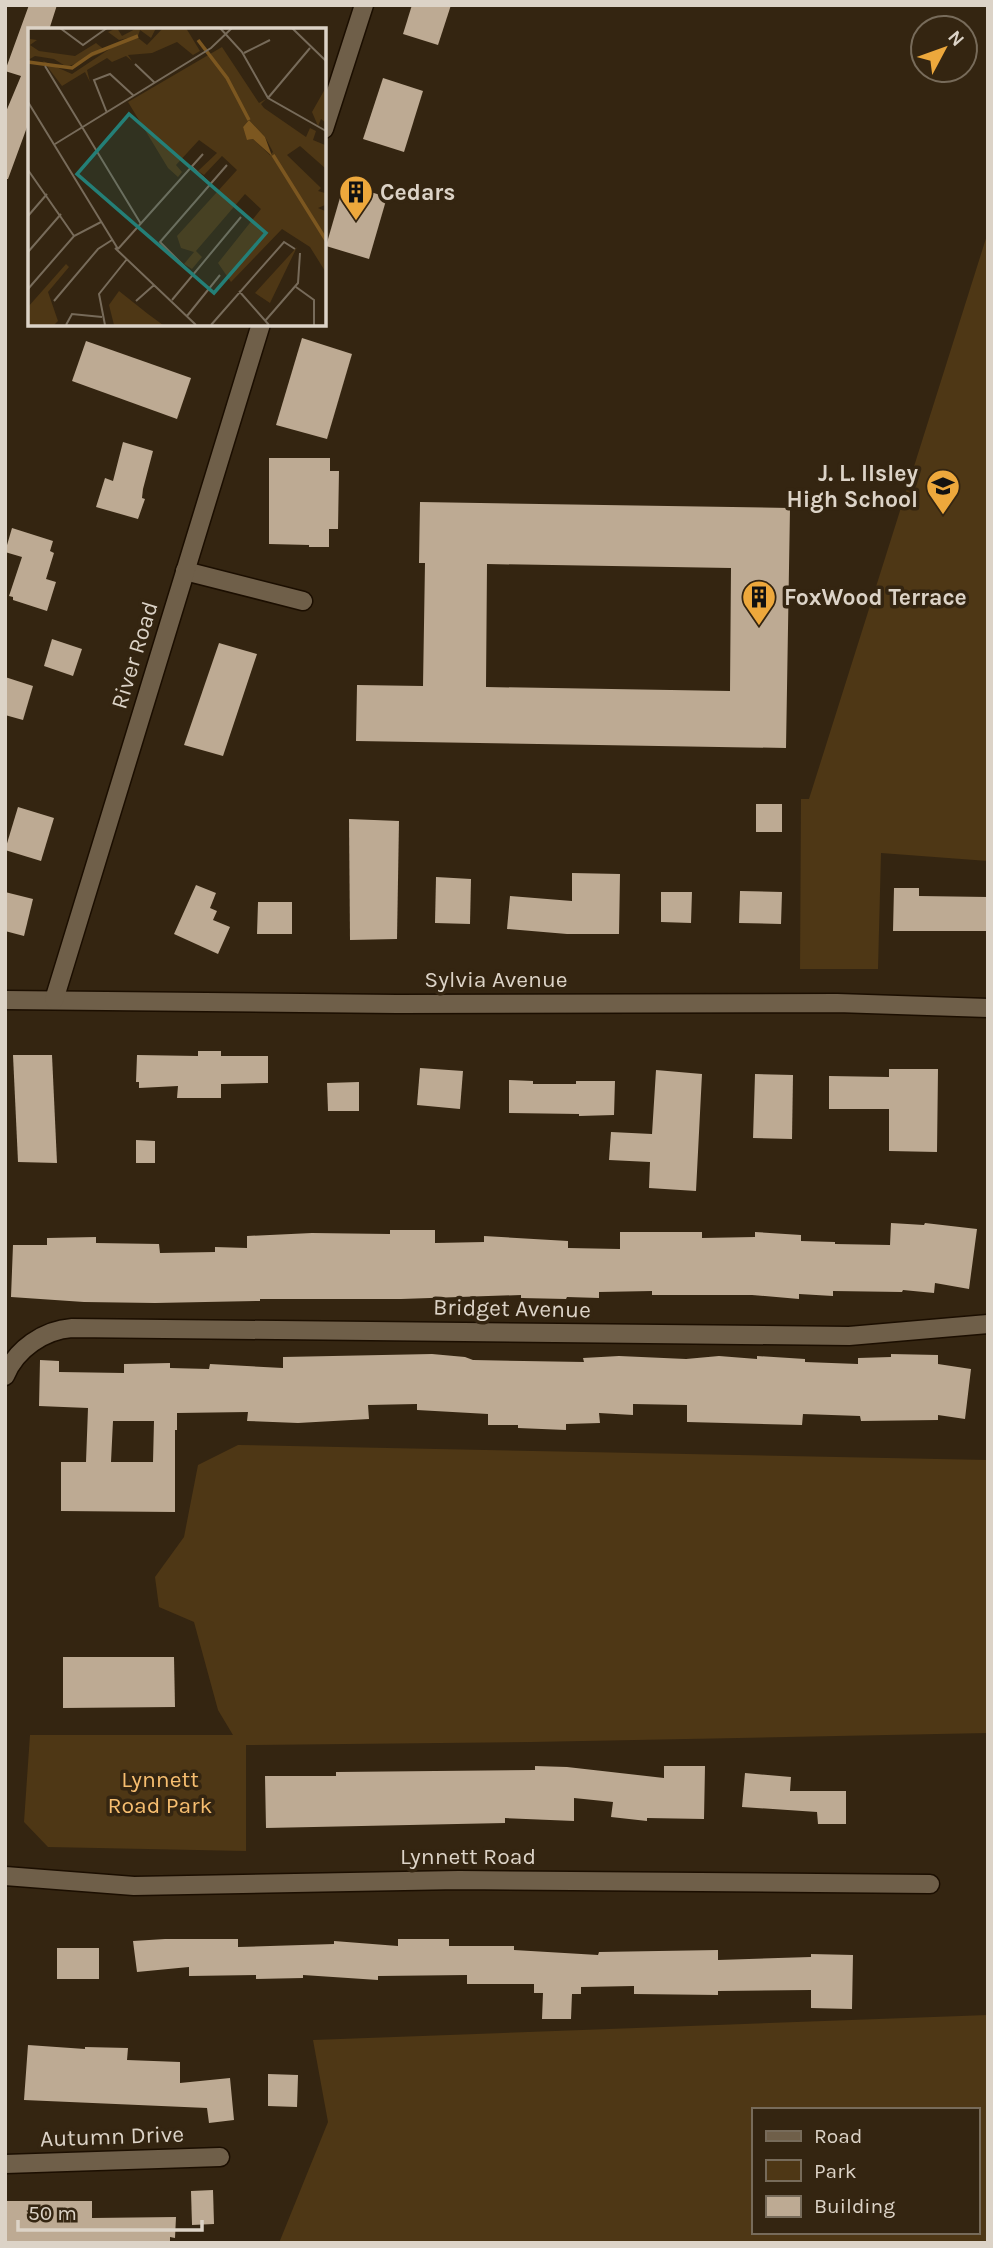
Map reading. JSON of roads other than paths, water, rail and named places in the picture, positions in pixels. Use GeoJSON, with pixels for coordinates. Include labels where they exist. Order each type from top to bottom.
{"type":"FeatureCollection","features":[{"type":"Feature","properties":{"kind":"street"},"geometry":{"type":"LineString","coordinates":[[326,124],[364,5]]}},
{"type":"Feature","properties":{"kind":"street","name":"River Road"},"geometry":{"type":"LineString","coordinates":[[54,1000],[260,326]]}},
{"type":"Feature","properties":{"kind":"street"},"geometry":{"type":"LineString","coordinates":[[185,571],[303,601]]}},
{"type":"Feature","properties":{"kind":"street","name":"Sylvia Avenue"},"geometry":{"type":"LineString","coordinates":[[5,1000],[397,1004],[836,1003],[988,1008]]}},
{"type":"Feature","properties":{"kind":"street","name":"Bridget Avenue"},"geometry":{"type":"LineString","coordinates":[[5,1376],[18,1356],[37,1339],[54,1331],[72,1328],[849,1336],[988,1324]]}},
{"type":"Feature","properties":{"kind":"street","name":"Lynnett Road"},"geometry":{"type":"LineString","coordinates":[[5,1876],[134,1886],[459,1880],[930,1884]]}},
{"type":"Feature","properties":{"kind":"street","name":"Autumn Drive"},"geometry":{"type":"LineString","coordinates":[[5,2164],[220,2157]]}},
{"type":"Feature","properties":{"kind":"place","name":"Cedars"},"geometry":{"type":"Point","coordinates":[356,222]}},
{"type":"Feature","properties":{"kind":"place","name":"J. L. Ilsley High School"},"geometry":{"type":"Point","coordinates":[943,516]}},
{"type":"Feature","properties":{"kind":"place","name":"FoxWood Terrace"},"geometry":{"type":"Point","coordinates":[759,627]}},
{"type":"Feature","properties":{"kind":"park label","name":"Lynnett Road Park"},"geometry":{"type":"Point","coordinates":[160,1792]}}]}
